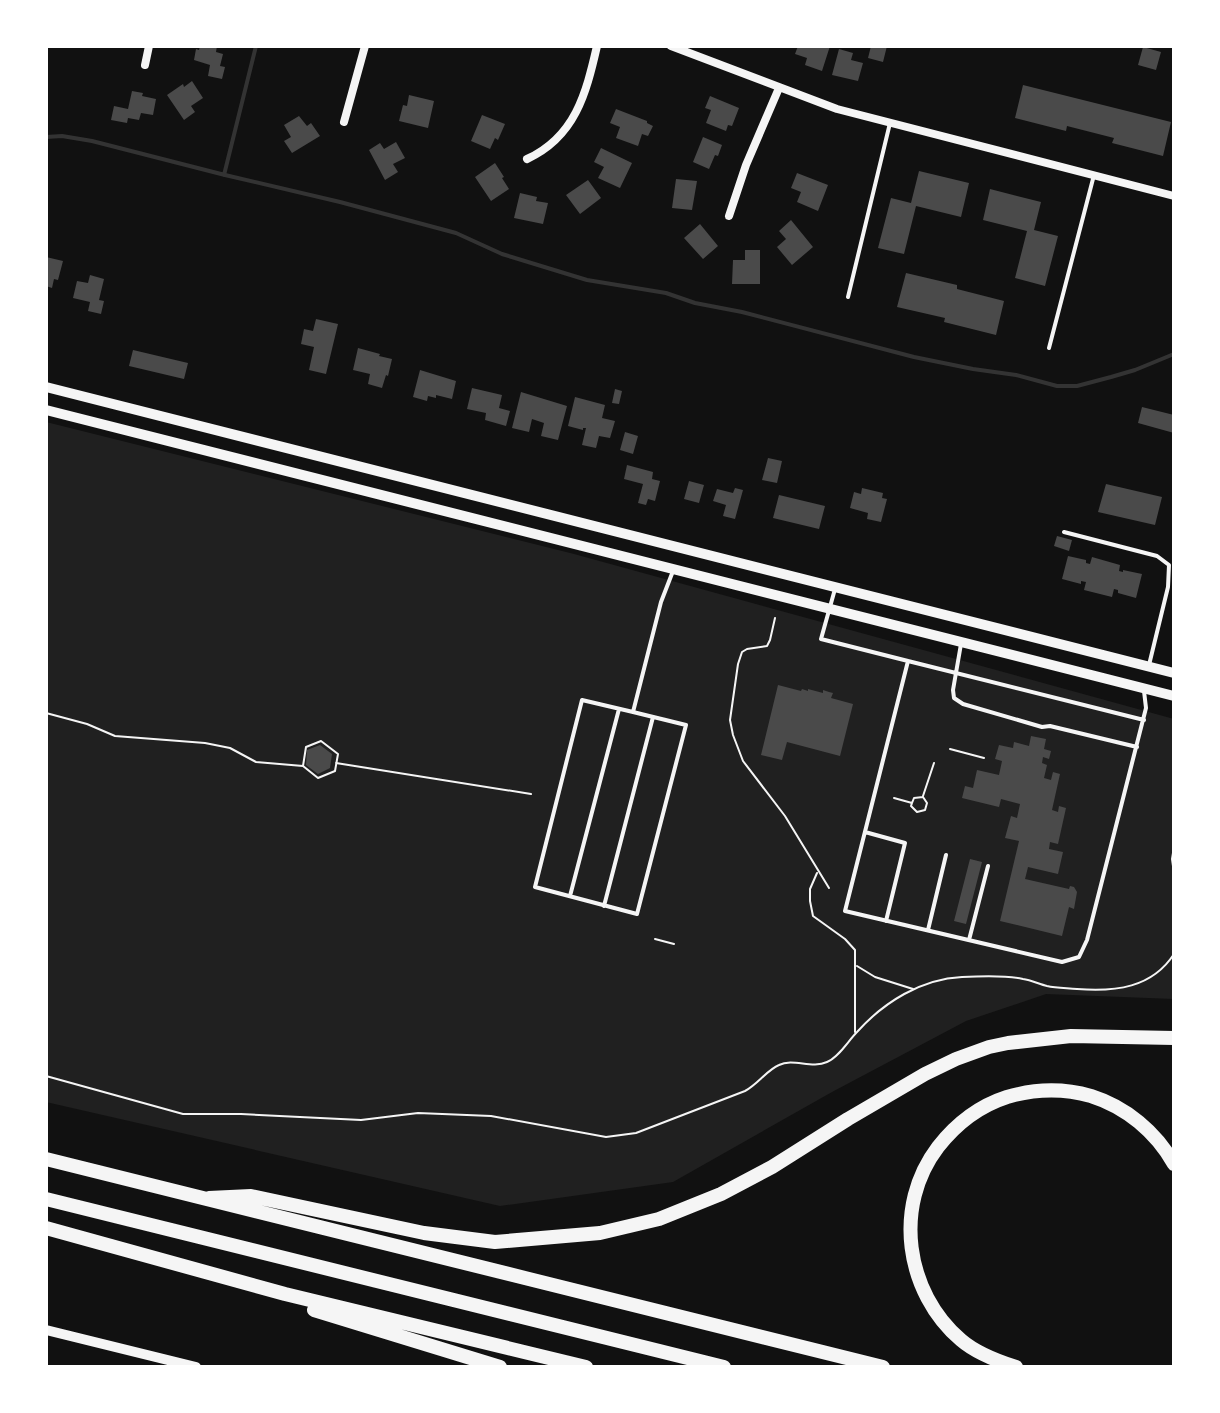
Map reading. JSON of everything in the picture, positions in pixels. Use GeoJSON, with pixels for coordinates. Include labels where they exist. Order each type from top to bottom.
{"type":"FeatureCollection","features":[{"type":"Feature","properties":{"kind":"highway"},"geometry":{"type":"LineString","coordinates":[[209,1198],[251,1196],[386,1226],[495,1242],[600,1233],[659,1219],[721,1194],[772,1167],[925,1074],[989,1047],[1071,1036],[1174,1038]]}},
{"type":"Feature","properties":{"kind":"highway"},"geometry":{"type":"LineString","coordinates":[[1016,1367],[983,1354],[961,1340],[937,1314],[916,1272],[910,1222],[914,1199],[931,1156],[945,1138],[977,1111],[1003,1099],[1043,1090],[1071,1092],[1098,1099],[1131,1116],[1158,1141],[1174,1164]]}},
{"type":"Feature","properties":{"kind":"highway"},"geometry":{"type":"LineString","coordinates":[[46,1159],[883,1367]]}},
{"type":"Feature","properties":{"kind":"highway"},"geometry":{"type":"LineString","coordinates":[[46,1199],[724,1367]]}},
{"type":"Feature","properties":{"kind":"highway"},"geometry":{"type":"LineString","coordinates":[[46,1228],[285,1294],[586,1367]]}},
{"type":"Feature","properties":{"kind":"highway"},"geometry":{"type":"LineString","coordinates":[[285,1294],[310,1309],[500,1367]]}},
{"type":"Feature","properties":{"kind":"street"},"geometry":{"type":"LineString","coordinates":[[145,65],[149,46]]}},
{"type":"Feature","properties":{"kind":"street"},"geometry":{"type":"LineString","coordinates":[[344,122],[365,46]]}},
{"type":"Feature","properties":{"kind":"street"},"geometry":{"type":"LineString","coordinates":[[527,159],[540,153],[562,135],[577,112],[597,46]]}},
{"type":"Feature","properties":{"kind":"street"},"geometry":{"type":"LineString","coordinates":[[671,46],[837,109],[1174,196]]}},
{"type":"Feature","properties":{"kind":"street"},"geometry":{"type":"LineString","coordinates":[[729,216],[746,165],[779,88]]}},
{"type":"Feature","properties":{"kind":"street"},"geometry":{"type":"LineString","coordinates":[[46,387],[1174,673]]}},
{"type":"Feature","properties":{"kind":"street"},"geometry":{"type":"LineString","coordinates":[[46,410],[1174,696]]}},
{"type":"Feature","properties":{"kind":"street"},"geometry":{"type":"LineString","coordinates":[[415,503],[420,482]]}},
{"type":"Feature","properties":{"kind":"street"},"geometry":{"type":"LineString","coordinates":[[674,568],[679,547]]}},
{"type":"Feature","properties":{"kind":"street"},"geometry":{"type":"LineString","coordinates":[[962,641],[967,620]]}},
{"type":"Feature","properties":{"kind":"street"},"geometry":{"type":"LineString","coordinates":[[1144,688],[1149,667]]}},
{"type":"Feature","properties":{"kind":"street"},"geometry":{"type":"LineString","coordinates":[[46,1330],[196,1367]]}},
{"type":"Feature","properties":{"kind":"lane"},"geometry":{"type":"LineString","coordinates":[[848,297],[890,123]]}},
{"type":"Feature","properties":{"kind":"lane"},"geometry":{"type":"LineString","coordinates":[[1049,348],[1094,175]]}},
{"type":"Feature","properties":{"kind":"lane"},"geometry":{"type":"LineString","coordinates":[[1064,532],[1157,556],[1169,565],[1168,587],[1149,667]]}},
{"type":"Feature","properties":{"kind":"lane"},"geometry":{"type":"LineString","coordinates":[[633,712],[661,602],[674,568]]}},
{"type":"Feature","properties":{"kind":"lane"},"geometry":{"type":"LineString","coordinates":[[835,587],[821,639],[1144,720]]}},
{"type":"Feature","properties":{"kind":"lane"},"geometry":{"type":"LineString","coordinates":[[962,641],[954,698],[963,704],[1042,727],[1050,726],[1137,747]]}},
{"type":"Feature","properties":{"kind":"lane"},"geometry":{"type":"LineString","coordinates":[[908,661],[845,911],[1062,962],[1079,957],[1087,940],[1144,720],[1144,688]]}},
{"type":"Feature","properties":{"kind":"lane"},"geometry":{"type":"LineString","coordinates":[[582,700],[619,709],[686,725],[637,914],[535,887],[582,700]]}},
{"type":"Feature","properties":{"kind":"lane"},"geometry":{"type":"LineString","coordinates":[[570,897],[619,709]]}},
{"type":"Feature","properties":{"kind":"lane"},"geometry":{"type":"LineString","coordinates":[[604,906],[653,717]]}},
{"type":"Feature","properties":{"kind":"lane"},"geometry":{"type":"LineString","coordinates":[[865,832],[905,843],[886,921]]}},
{"type":"Feature","properties":{"kind":"lane"},"geometry":{"type":"LineString","coordinates":[[928,930],[946,855]]}},
{"type":"Feature","properties":{"kind":"lane"},"geometry":{"type":"LineString","coordinates":[[969,940],[988,866]]}},
{"type":"Feature","properties":{"kind":"path"},"geometry":{"type":"LineString","coordinates":[[775,618],[767,646],[742,652],[730,720],[743,761],[785,816],[829,888]]}},
{"type":"Feature","properties":{"kind":"path"},"geometry":{"type":"LineString","coordinates":[[46,713],[87,724],[115,736],[230,748],[256,762],[303,766],[318,778],[335,771],[338,754],[321,741],[306,747],[303,766]]}},
{"type":"Feature","properties":{"kind":"path"},"geometry":{"type":"LineString","coordinates":[[950,749],[984,758]]}},
{"type":"Feature","properties":{"kind":"path"},"geometry":{"type":"LineString","coordinates":[[336,763],[531,794]]}},
{"type":"Feature","properties":{"kind":"path"},"geometry":{"type":"LineString","coordinates":[[923,797],[934,763]]}},
{"type":"Feature","properties":{"kind":"path"},"geometry":{"type":"LineString","coordinates":[[923,797],[927,803],[925,810],[917,812],[912,803],[914,798],[923,797]]}},
{"type":"Feature","properties":{"kind":"path"},"geometry":{"type":"LineString","coordinates":[[894,798],[912,803]]}},
{"type":"Feature","properties":{"kind":"path"},"geometry":{"type":"LineString","coordinates":[[1174,847],[1174,873]]}},
{"type":"Feature","properties":{"kind":"path"},"geometry":{"type":"LineString","coordinates":[[818,871],[810,889],[813,916],[855,950],[855,1034]]}},
{"type":"Feature","properties":{"kind":"path"},"geometry":{"type":"LineString","coordinates":[[655,939],[674,944]]}},
{"type":"Feature","properties":{"kind":"path"},"geometry":{"type":"LineString","coordinates":[[46,1076],[183,1114],[361,1120],[418,1113],[491,1116],[606,1137],[636,1133],[745,1091],[757,1085],[778,1065],[825,1064],[875,1013],[902,994],[914,990],[959,977],[1021,978],[1049,987],[1098,991],[1123,988],[1141,984],[1153,976],[1174,954]]}},
{"type":"Feature","properties":{"kind":"path"},"geometry":{"type":"LineString","coordinates":[[856,966],[875,977],[914,990]]}},
{"type":"Feature","properties":{"kind":"shaded area"},"geometry":{"type":"Polygon","coordinates":[[[46,422],[574,554],[1174,719],[1174,999],[1046,994],[966,1021],[673,1182],[500,1206],[46,1102],[46,422]]]}},
{"type":"Feature","properties":{"kind":"building"},"geometry":{"type":"Polygon","coordinates":[[[200,46],[217,46],[216,52],[223,54],[220,66],[225,67],[222,79],[208,76],[210,65],[194,60],[196,49],[199,50],[200,46]]]}},
{"type":"Feature","properties":{"kind":"building"},"geometry":{"type":"Polygon","coordinates":[[[798,46],[830,46],[822,71],[805,65],[807,58],[795,54],[798,46]]]}},
{"type":"Feature","properties":{"kind":"building"},"geometry":{"type":"Polygon","coordinates":[[[871,46],[887,46],[883,62],[868,58],[871,46]]]}},
{"type":"Feature","properties":{"kind":"building"},"geometry":{"type":"Polygon","coordinates":[[[1143,47],[1161,52],[1156,70],[1138,65],[1143,47]]]}},
{"type":"Feature","properties":{"kind":"building"},"geometry":{"type":"Polygon","coordinates":[[[839,49],[853,53],[851,60],[863,63],[858,81],[832,75],[839,49]]]}},
{"type":"Feature","properties":{"kind":"building"},"geometry":{"type":"Polygon","coordinates":[[[192,81],[203,98],[191,106],[195,112],[184,120],[167,95],[192,81]]]}},
{"type":"Feature","properties":{"kind":"building"},"geometry":{"type":"Polygon","coordinates":[[[1023,85],[1171,122],[1163,156],[1112,143],[1114,138],[1067,126],[1066,131],[1015,118],[1023,85]]]}},
{"type":"Feature","properties":{"kind":"building"},"geometry":{"type":"Polygon","coordinates":[[[132,91],[156,99],[153,115],[141,113],[139,120],[128,118],[127,123],[111,120],[114,106],[128,109],[132,91]]]}},
{"type":"Feature","properties":{"kind":"building"},"geometry":{"type":"Polygon","coordinates":[[[409,95],[434,101],[428,128],[399,121],[409,95]]]}},
{"type":"Feature","properties":{"kind":"building"},"geometry":{"type":"Polygon","coordinates":[[[710,96],[739,108],[732,126],[728,125],[726,131],[706,123],[711,110],[705,108],[710,96]]]}},
{"type":"Feature","properties":{"kind":"building"},"geometry":{"type":"Polygon","coordinates":[[[616,109],[653,126],[648,136],[642,134],[638,146],[616,138],[620,127],[610,123],[616,109]]]}},
{"type":"Feature","properties":{"kind":"building"},"geometry":{"type":"Polygon","coordinates":[[[482,115],[505,124],[490,149],[471,141],[482,115]]]}},
{"type":"Feature","properties":{"kind":"building"},"geometry":{"type":"Polygon","coordinates":[[[299,116],[307,126],[311,123],[320,136],[292,153],[284,141],[291,137],[284,125],[299,116]]]}},
{"type":"Feature","properties":{"kind":"building"},"geometry":{"type":"Polygon","coordinates":[[[703,137],[722,145],[709,169],[693,162],[703,137]]]}},
{"type":"Feature","properties":{"kind":"building"},"geometry":{"type":"Polygon","coordinates":[[[396,142],[405,158],[393,164],[398,172],[385,180],[369,150],[380,143],[384,149],[396,142]]]}},
{"type":"Feature","properties":{"kind":"building"},"geometry":{"type":"Polygon","coordinates":[[[601,148],[632,163],[620,188],[598,178],[604,167],[594,162],[601,148]]]}},
{"type":"Feature","properties":{"kind":"building"},"geometry":{"type":"Polygon","coordinates":[[[495,163],[509,189],[491,201],[475,177],[495,163]]]}},
{"type":"Feature","properties":{"kind":"building"},"geometry":{"type":"Polygon","coordinates":[[[919,171],[969,183],[961,217],[916,206],[904,254],[878,248],[891,198],[911,203],[919,171]]]}},
{"type":"Feature","properties":{"kind":"building"},"geometry":{"type":"Polygon","coordinates":[[[797,173],[828,185],[818,211],[797,202],[801,192],[791,188],[797,173]]]}},
{"type":"Feature","properties":{"kind":"building"},"geometry":{"type":"Polygon","coordinates":[[[676,179],[697,181],[692,210],[672,208],[676,179]]]}},
{"type":"Feature","properties":{"kind":"building"},"geometry":{"type":"Polygon","coordinates":[[[588,180],[601,198],[580,214],[566,195],[588,180]]]}},
{"type":"Feature","properties":{"kind":"building"},"geometry":{"type":"Polygon","coordinates":[[[990,189],[1041,202],[1034,230],[1058,236],[1045,286],[1015,278],[1027,231],[983,220],[990,189]]]}},
{"type":"Feature","properties":{"kind":"building"},"geometry":{"type":"Polygon","coordinates":[[[520,193],[548,203],[543,224],[514,218],[520,193]]]}},
{"type":"Feature","properties":{"kind":"building"},"geometry":{"type":"Polygon","coordinates":[[[791,220],[813,247],[792,265],[777,247],[786,239],[779,231],[791,220]]]}},
{"type":"Feature","properties":{"kind":"building"},"geometry":{"type":"Polygon","coordinates":[[[700,224],[718,246],[703,259],[684,238],[700,224]]]}},
{"type":"Feature","properties":{"kind":"building"},"geometry":{"type":"Polygon","coordinates":[[[745,250],[760,250],[760,284],[732,284],[733,260],[745,260],[745,250]]]}},
{"type":"Feature","properties":{"kind":"building"},"geometry":{"type":"Polygon","coordinates":[[[46,257],[63,261],[58,280],[54,279],[52,288],[46,286],[46,257]]]}},
{"type":"Feature","properties":{"kind":"building"},"geometry":{"type":"Polygon","coordinates":[[[906,273],[957,285],[957,289],[1004,301],[996,335],[944,322],[945,318],[897,307],[906,273]]]}},
{"type":"Feature","properties":{"kind":"building"},"geometry":{"type":"Polygon","coordinates":[[[90,275],[104,279],[99,300],[104,301],[101,314],[88,311],[90,302],[73,298],[77,281],[88,283],[90,275]]]}},
{"type":"Feature","properties":{"kind":"building"},"geometry":{"type":"Polygon","coordinates":[[[316,319],[338,324],[326,374],[309,370],[314,347],[301,344],[304,329],[313,331],[316,319]]]}},
{"type":"Feature","properties":{"kind":"building"},"geometry":{"type":"Polygon","coordinates":[[[358,348],[392,359],[382,388],[368,384],[370,374],[353,370],[358,348]]]}},
{"type":"Feature","properties":{"kind":"building"},"geometry":{"type":"Polygon","coordinates":[[[133,350],[188,363],[184,379],[129,366],[133,350]]]}},
{"type":"Feature","properties":{"kind":"building"},"geometry":{"type":"Polygon","coordinates":[[[420,370],[456,381],[452,399],[436,395],[436,398],[428,396],[427,401],[413,397],[420,370]]]}},
{"type":"Feature","properties":{"kind":"building"},"geometry":{"type":"Polygon","coordinates":[[[472,388],[502,395],[499,408],[510,411],[506,426],[485,420],[486,413],[467,409],[472,388]]]}},
{"type":"Feature","properties":{"kind":"building"},"geometry":{"type":"Polygon","coordinates":[[[615,389],[622,391],[619,404],[612,403],[615,389]]]}},
{"type":"Feature","properties":{"kind":"building"},"geometry":{"type":"Polygon","coordinates":[[[521,392],[567,406],[558,440],[541,436],[544,423],[532,419],[529,432],[512,428],[521,392]]]}},
{"type":"Feature","properties":{"kind":"building"},"geometry":{"type":"Polygon","coordinates":[[[575,397],[605,405],[602,418],[615,421],[610,438],[599,436],[596,448],[582,445],[586,428],[568,426],[575,397]]]}},
{"type":"Feature","properties":{"kind":"building"},"geometry":{"type":"Polygon","coordinates":[[[1142,407],[1174,415],[1174,433],[1138,423],[1142,407]]]}},
{"type":"Feature","properties":{"kind":"building"},"geometry":{"type":"Polygon","coordinates":[[[625,432],[638,436],[633,454],[620,450],[625,432]]]}},
{"type":"Feature","properties":{"kind":"building"},"geometry":{"type":"Polygon","coordinates":[[[768,458],[782,461],[777,483],[762,480],[768,458]]]}},
{"type":"Feature","properties":{"kind":"building"},"geometry":{"type":"Polygon","coordinates":[[[627,465],[653,472],[652,479],[660,481],[655,501],[648,499],[646,505],[638,503],[643,484],[624,479],[627,465]]]}},
{"type":"Feature","properties":{"kind":"building"},"geometry":{"type":"Polygon","coordinates":[[[689,481],[704,485],[699,503],[684,499],[689,481]]]}},
{"type":"Feature","properties":{"kind":"building"},"geometry":{"type":"Polygon","coordinates":[[[1106,484],[1162,497],[1155,525],[1098,512],[1106,484]]]}},
{"type":"Feature","properties":{"kind":"building"},"geometry":{"type":"Polygon","coordinates":[[[735,488],[743,490],[735,519],[723,516],[726,505],[713,501],[717,489],[733,493],[735,488]]]}},
{"type":"Feature","properties":{"kind":"building"},"geometry":{"type":"Polygon","coordinates":[[[862,488],[883,493],[882,498],[887,499],[881,522],[867,519],[868,513],[850,508],[854,492],[861,494],[862,488]]]}},
{"type":"Feature","properties":{"kind":"building"},"geometry":{"type":"Polygon","coordinates":[[[779,495],[825,506],[819,529],[773,518],[779,495]]]}},
{"type":"Feature","properties":{"kind":"building"},"geometry":{"type":"Polygon","coordinates":[[[1057,536],[1072,540],[1069,551],[1054,546],[1057,536]]]}},
{"type":"Feature","properties":{"kind":"building"},"geometry":{"type":"Polygon","coordinates":[[[1068,556],[1090,564],[1092,557],[1120,565],[1119,571],[1142,574],[1136,598],[1114,589],[1112,597],[1084,590],[1086,582],[1081,581],[1081,584],[1062,579],[1068,556]]]}},
{"type":"Feature","properties":{"kind":"building"},"geometry":{"type":"Polygon","coordinates":[[[778,685],[801,691],[808,689],[823,693],[823,690],[833,693],[831,698],[853,704],[840,756],[787,742],[782,760],[761,755],[778,685]]]}},
{"type":"Feature","properties":{"kind":"building"},"geometry":{"type":"Polygon","coordinates":[[[1031,736],[1046,739],[1044,749],[1051,751],[1049,759],[1043,757],[1042,763],[1047,765],[1044,778],[1051,780],[1053,772],[1060,774],[1052,810],[1058,812],[1059,806],[1066,808],[1058,844],[1050,842],[1049,849],[1063,852],[1058,874],[1028,867],[1025,879],[1069,889],[1070,886],[1074,887],[1077,892],[1074,909],[1069,907],[1062,936],[1000,921],[1019,841],[1005,838],[1011,816],[1017,818],[1020,804],[1001,799],[999,807],[962,798],[965,786],[973,788],[977,770],[999,775],[1002,761],[995,759],[999,745],[1013,748],[1014,742],[1029,746],[1031,736]]]}},
{"type":"Feature","properties":{"kind":"building"},"geometry":{"type":"Polygon","coordinates":[[[320,745],[332,754],[330,768],[318,774],[306,765],[307,750],[320,745]]]}},
{"type":"Feature","properties":{"kind":"building"},"geometry":{"type":"Polygon","coordinates":[[[970,859],[982,862],[966,924],[954,921],[970,859]]]}},
{"type":"Feature","properties":{"kind":"waterway"},"geometry":{"type":"LineString","coordinates":[[224,175],[256,46]]}},
{"type":"Feature","properties":{"kind":"waterway"},"geometry":{"type":"LineString","coordinates":[[46,137],[92,141],[340,202],[456,233],[502,254],[587,280],[666,293],[695,303],[742,312],[914,357],[1016,375],[1057,386],[1077,386],[1111,377],[1174,354]]}}]}
